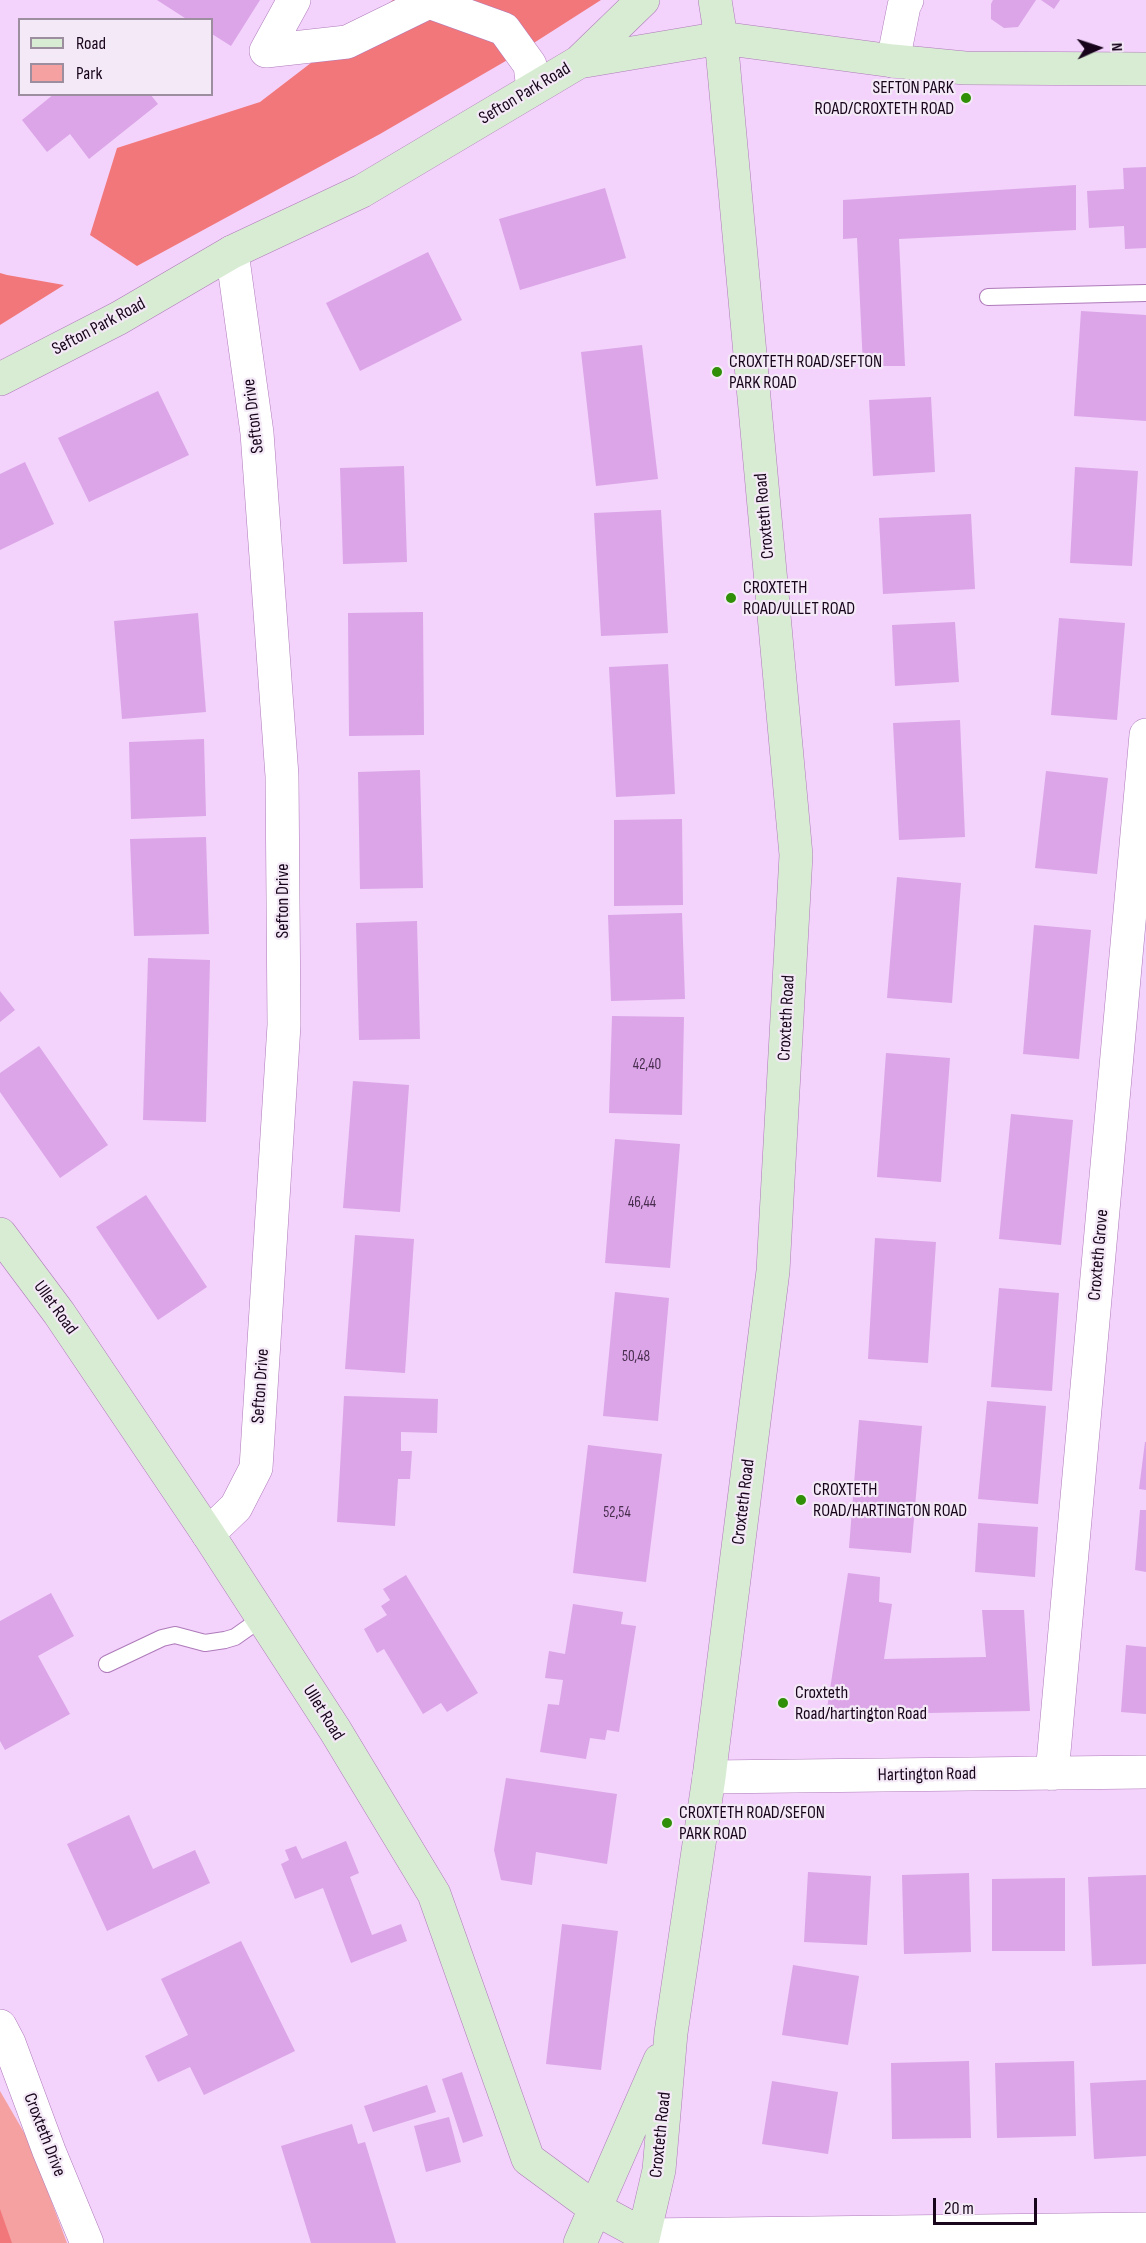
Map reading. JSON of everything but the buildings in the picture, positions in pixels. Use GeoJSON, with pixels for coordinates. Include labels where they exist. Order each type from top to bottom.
{"type":"FeatureCollection","features":[{"type":"Feature","properties":{"kind":"main road"},"geometry":{"type":"LineString","coordinates":[[579,62],[643,0]]}},
{"type":"Feature","properties":{"kind":"main road","name":"Croxteth Road"},"geometry":{"type":"LineString","coordinates":[[643,2239],[659,2170],[671,2033],[709,1777],[773,1271],[796,855],[721,38],[715,0]]}},
{"type":"Feature","properties":{"kind":"main road","name":"Sefton Park Road"},"geometry":{"type":"LineString","coordinates":[[0,380],[119,318],[232,252],[362,191],[579,62],[721,38],[893,62],[965,68],[1146,69]]}},
{"type":"Feature","properties":{"kind":"main road","name":"Ullet Road"},"geometry":{"type":"LineString","coordinates":[[0,1234],[60,1313],[208,1534],[334,1730],[434,1894],[528,2159],[596,2209]]}},
{"type":"Feature","properties":{"kind":"main road","name":"Croxteth Road"},"geometry":{"type":"LineString","coordinates":[[580,2243],[671,2033]]}},
{"type":"Feature","properties":{"kind":"main road"},"geometry":{"type":"LineString","coordinates":[[596,2209],[643,2239]]}},
{"type":"Feature","properties":{"kind":"street"},"geometry":{"type":"LineString","coordinates":[[294,0],[266,51],[347,42],[429,2],[504,29],[530,65],[533,89]]}},
{"type":"Feature","properties":{"kind":"street"},"geometry":{"type":"LineString","coordinates":[[893,62],[907,0]]}},
{"type":"Feature","properties":{"kind":"street","name":"Sefton Drive"},"geometry":{"type":"LineString","coordinates":[[208,1534],[236,1507],[256,1468],[284,1025],[282,776],[257,433],[232,252]]}},
{"type":"Feature","properties":{"kind":"street","name":"Croxteth Grove"},"geometry":{"type":"LineString","coordinates":[[1052,1774],[1146,735]]}},
{"type":"Feature","properties":{"kind":"street","name":"Hartington Road"},"geometry":{"type":"LineString","coordinates":[[709,1777],[1146,1772]]}},
{"type":"Feature","properties":{"kind":"street","name":"Croxteth Drive"},"geometry":{"type":"LineString","coordinates":[[0,2026],[9,2043],[49,2151],[87,2243]]}},
{"type":"Feature","properties":{"kind":"street"},"geometry":{"type":"LineString","coordinates":[[643,2239],[853,2238],[1146,2229]]}},
{"type":"Feature","properties":{"kind":"lane"},"geometry":{"type":"LineString","coordinates":[[988,297],[1146,293]]}},
{"type":"Feature","properties":{"kind":"lane"},"geometry":{"type":"LineString","coordinates":[[106,1664],[162,1638],[175,1635],[204,1643],[225,1640],[235,1637],[262,1618]]}},
{"type":"Feature","properties":{"kind":"green space"},"geometry":{"type":"Polygon","coordinates":[[[0,2091],[29,2141],[67,2243],[0,2243],[0,2091]]]}},
{"type":"Feature","properties":{"kind":"shaded area"},"geometry":{"type":"Polygon","coordinates":[[[393,0],[601,0],[504,62],[380,134],[137,266],[90,235],[117,148],[260,102],[393,0]]]}},
{"type":"Feature","properties":{"kind":"shaded area"},"geometry":{"type":"Polygon","coordinates":[[[0,273],[7,275],[64,285],[0,325],[0,273]]]}},
{"type":"Feature","properties":{"kind":"shaded area"},"geometry":{"type":"Polygon","coordinates":[[[0,2209],[12,2243],[0,2243],[0,2209]]]}},
{"type":"Feature","properties":{"kind":"place","name":"SEFTON PARK ROAD/CROXTETH ROAD"},"geometry":{"type":"Point","coordinates":[966,98]}},
{"type":"Feature","properties":{"kind":"place","name":"CROXTETH ROAD/SEFTON PARK ROAD"},"geometry":{"type":"Point","coordinates":[717,372]}},
{"type":"Feature","properties":{"kind":"place","name":"CROXTETH ROAD/ULLET ROAD"},"geometry":{"type":"Point","coordinates":[731,598]}},
{"type":"Feature","properties":{"kind":"place","name":"CROXTETH ROAD/HARTINGTON ROAD"},"geometry":{"type":"Point","coordinates":[801,1500]}},
{"type":"Feature","properties":{"kind":"place","name":"Croxteth Road/hartington Road"},"geometry":{"type":"Point","coordinates":[783,1703]}},
{"type":"Feature","properties":{"kind":"place","name":"CROXTETH ROAD/SEFON PARK ROAD"},"geometry":{"type":"Point","coordinates":[667,1823]}}]}
